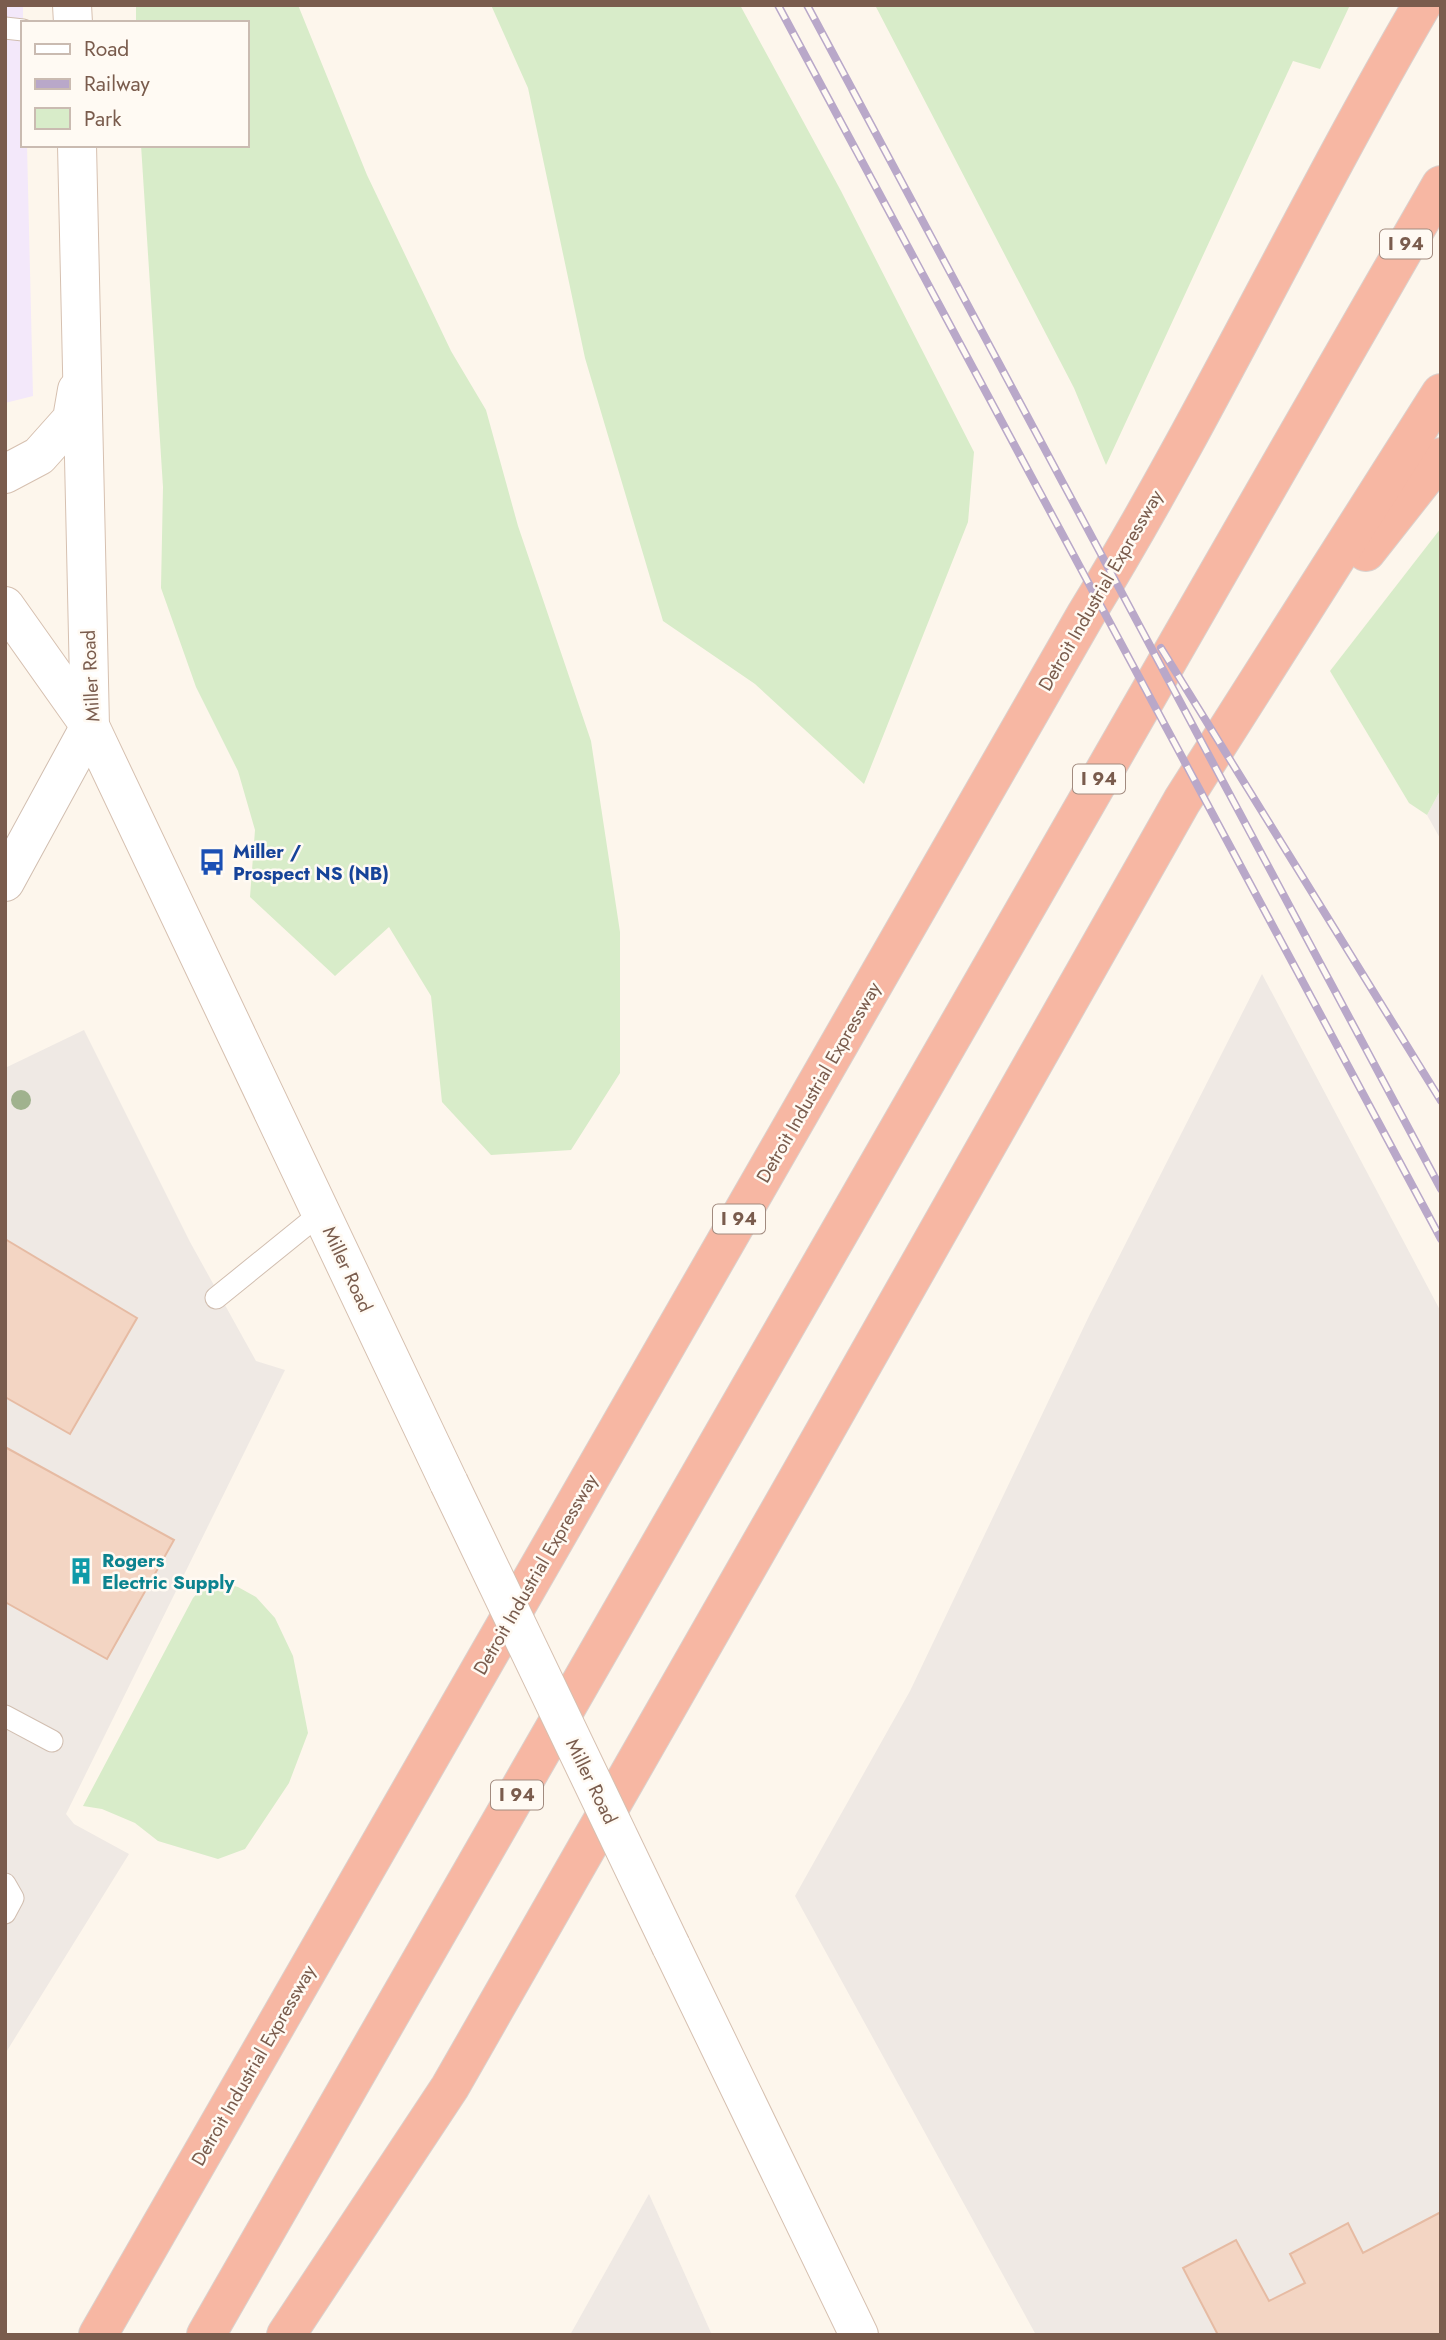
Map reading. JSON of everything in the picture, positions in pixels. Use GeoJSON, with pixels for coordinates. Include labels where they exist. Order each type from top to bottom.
{"type":"FeatureCollection","features":[{"type":"Feature","properties":{"kind":"highway"},"geometry":{"type":"LineString","coordinates":[[1368,97],[1408,5]]}},
{"type":"Feature","properties":{"kind":"highway","name":"Detroit Industrial Expressway"},"geometry":{"type":"LineString","coordinates":[[98,2335],[1132,538],[1368,97],[1422,5]]}},
{"type":"Feature","properties":{"kind":"highway","name":"I 94"},"geometry":{"type":"LineString","coordinates":[[206,2335],[1441,185]]}},
{"type":"Feature","properties":{"kind":"highway"},"geometry":{"type":"LineString","coordinates":[[286,2335],[450,2087],[1182,801],[1441,393]]}},
{"type":"Feature","properties":{"kind":"highway"},"geometry":{"type":"LineString","coordinates":[[1230,724],[1441,457]]}},
{"type":"Feature","properties":{"kind":"main road","name":"Miller Road"},"geometry":{"type":"LineString","coordinates":[[77,147],[90,726],[449,1483],[859,2335]]}},
{"type":"Feature","properties":{"kind":"main road"},"geometry":{"type":"LineString","coordinates":[[5,474],[39,456],[72,419],[82,356]]}},
{"type":"Feature","properties":{"kind":"main road"},"geometry":{"type":"LineString","coordinates":[[5,606],[90,726],[5,882]]}},
{"type":"Feature","properties":{"kind":"lane"},"geometry":{"type":"LineString","coordinates":[[216,1298],[321,1213]]}},
{"type":"Feature","properties":{"kind":"lane"},"geometry":{"type":"LineString","coordinates":[[5,1716],[52,1741]]}},
{"type":"Feature","properties":{"kind":"lane"},"geometry":{"type":"LineString","coordinates":[[5,1884],[13,1898],[5,1913]]}},
{"type":"Feature","properties":{"kind":"shaded area"},"geometry":{"type":"Polygon","coordinates":[[[5,5],[23,5],[21,147],[27,147],[33,396],[5,403],[5,5]]]}},
{"type":"Feature","properties":{"kind":"shaded area"},"geometry":{"type":"Polygon","coordinates":[[[1441,789],[1441,840],[1427,815],[1441,789]]]}},
{"type":"Feature","properties":{"kind":"shaded area"},"geometry":{"type":"Polygon","coordinates":[[[1262,974],[1441,1312],[1441,2335],[1036,2335],[795,1896],[910,1691],[1090,1314],[1262,974]]]}},
{"type":"Feature","properties":{"kind":"shaded area"},"geometry":{"type":"Polygon","coordinates":[[[84,1030],[190,1242],[256,1361],[285,1370],[66,1814],[74,1824],[129,1854],[5,2054],[5,1068],[84,1030]]]}},
{"type":"Feature","properties":{"kind":"shaded area"},"geometry":{"type":"Polygon","coordinates":[[[649,2194],[712,2335],[570,2335],[649,2194]]]}},
{"type":"Feature","properties":{"kind":"green space"},"geometry":{"type":"Polygon","coordinates":[[[136,5],[298,5],[367,175],[451,351],[486,410],[518,526],[591,741],[620,932],[620,1073],[571,1150],[491,1155],[442,1102],[431,996],[389,927],[335,976],[250,897],[255,830],[238,771],[196,687],[161,588],[163,487],[141,147],[248,147],[248,21],[136,21],[136,5]]]}},
{"type":"Feature","properties":{"kind":"green space"},"geometry":{"type":"Polygon","coordinates":[[[491,5],[740,5],[841,191],[974,452],[968,522],[864,784],[755,684],[663,621],[585,358],[528,88],[491,5]]]}},
{"type":"Feature","properties":{"kind":"green space"},"geometry":{"type":"Polygon","coordinates":[[[875,5],[1350,5],[1320,69],[1293,61],[1106,465],[1074,388],[875,5]]]}},
{"type":"Feature","properties":{"kind":"green space"},"geometry":{"type":"Polygon","coordinates":[[[1441,528],[1441,789],[1427,815],[1409,803],[1330,671],[1441,528]]]}},
{"type":"Feature","properties":{"kind":"green space"},"geometry":{"type":"Polygon","coordinates":[[[210,1579],[238,1587],[256,1597],[275,1618],[293,1656],[308,1733],[289,1783],[245,1849],[218,1859],[158,1841],[135,1823],[102,1809],[83,1806],[193,1598],[210,1579]]]}},
{"type":"Feature","properties":{"kind":"building"},"geometry":{"type":"Polygon","coordinates":[[[5,1239],[137,1318],[70,1434],[5,1397],[5,1239]]]}},
{"type":"Feature","properties":{"kind":"building","name":"Rogers Electric Supply"},"geometry":{"type":"Polygon","coordinates":[[[5,1447],[174,1540],[107,1659],[5,1602],[5,1447]]]}},
{"type":"Feature","properties":{"kind":"building"},"geometry":{"type":"Polygon","coordinates":[[[1441,2212],[1441,2335],[1218,2335],[1183,2268],[1236,2240],[1269,2301],[1305,2283],[1290,2254],[1348,2223],[1363,2253],[1441,2212]]]}},
{"type":"Feature","properties":{"kind":"railway"},"geometry":{"type":"LineString","coordinates":[[778,5],[1441,1239]]}},
{"type":"Feature","properties":{"kind":"railway"},"geometry":{"type":"LineString","coordinates":[[807,5],[1441,1189]]}},
{"type":"Feature","properties":{"kind":"railway"},"geometry":{"type":"LineString","coordinates":[[1161,648],[1441,1101]]}},
{"type":"Feature","properties":{"kind":"place","name":"Miller / Prospect NS (NB)"},"geometry":{"type":"Point","coordinates":[212,862]}},
{"type":"Feature","properties":{"kind":"place","name":"Rogers Electric Supply"},"geometry":{"type":"Point","coordinates":[81,1571]}}]}
